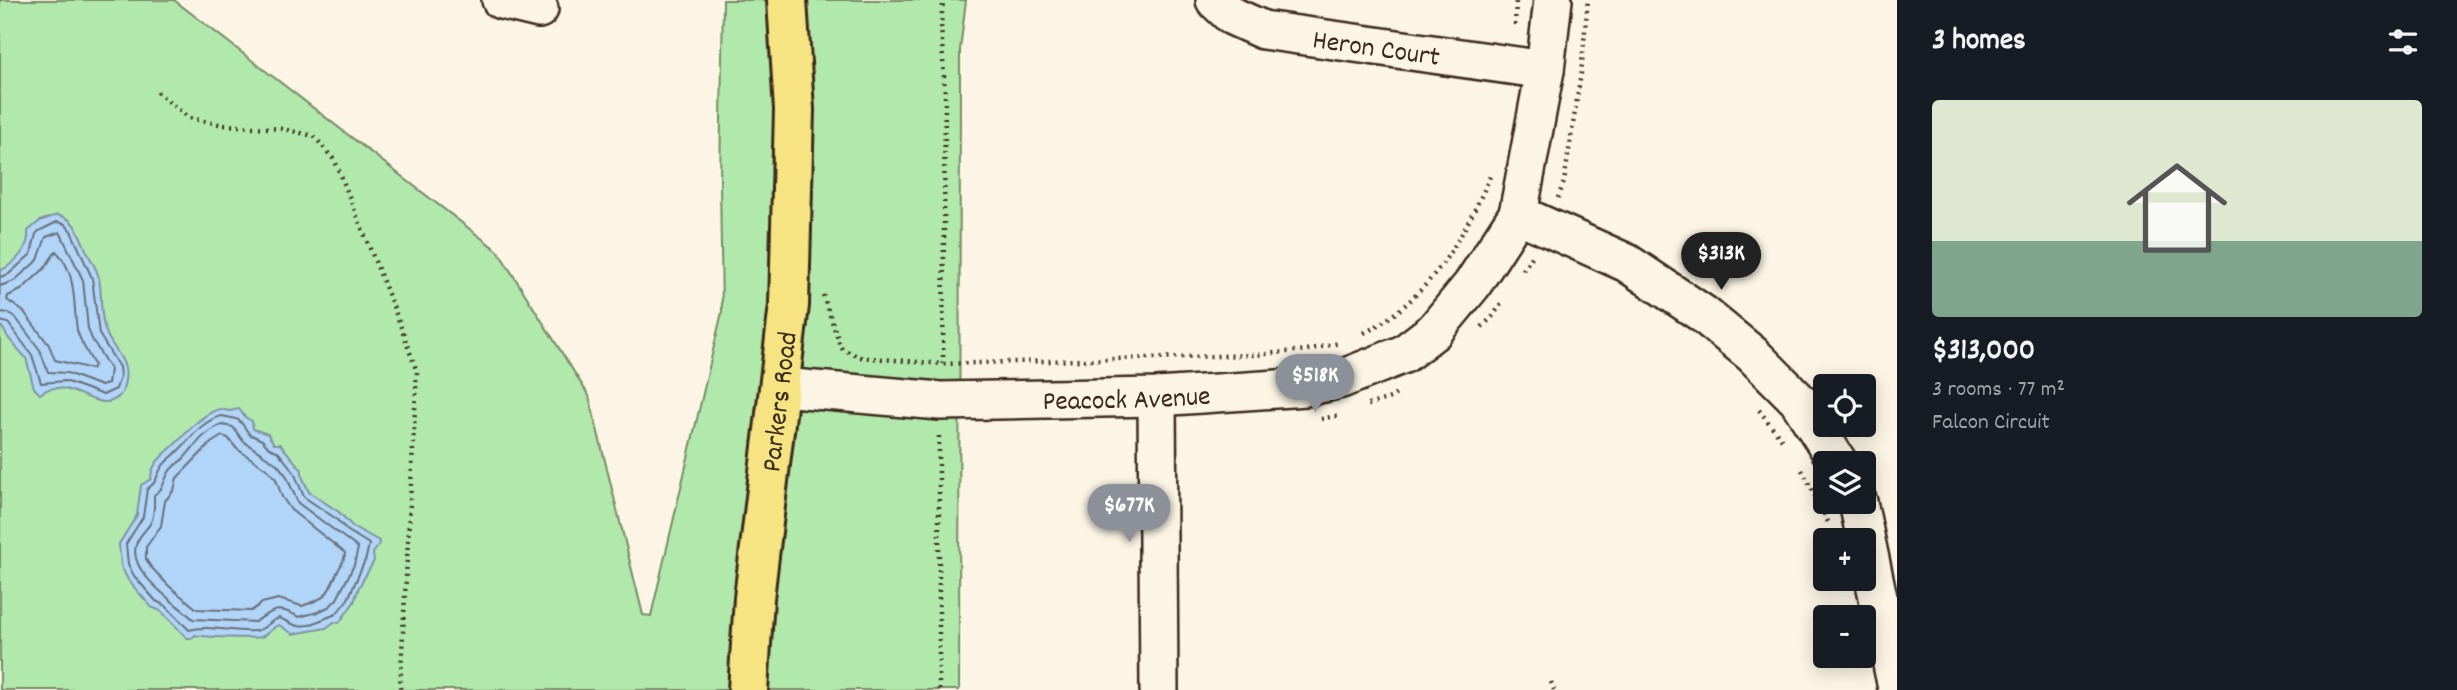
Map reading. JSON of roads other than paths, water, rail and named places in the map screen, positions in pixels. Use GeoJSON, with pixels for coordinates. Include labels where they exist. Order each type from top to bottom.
{"type":"FeatureCollection","features":[{"type":"Feature","properties":{"kind":"main road","name":"Parkers Road"},"geometry":{"type":"LineString","coordinates":[[787,0],[794,110]]}},
{"type":"Feature","properties":{"kind":"main road","name":"Parkers Road"},"geometry":{"type":"LineString","coordinates":[[748,690],[754,598],[789,305],[794,110],[806,0]]}},
{"type":"Feature","properties":{"kind":"street"},"geometry":{"type":"LineString","coordinates":[[502,0],[539,9]]}},
{"type":"Feature","properties":{"kind":"street","name":"Heron Court"},"geometry":{"type":"LineString","coordinates":[[1216,0],[1233,16],[1263,30],[1529,68]]}},
{"type":"Feature","properties":{"kind":"street","name":"Peacock Avenue"},"geometry":{"type":"LineString","coordinates":[[781,387],[944,422],[1157,397],[1306,387],[1341,379],[1404,354],[1434,331],[1472,285],[1535,241],[1529,68],[1553,0]]}},
{"type":"Feature","properties":{"kind":"street"},"geometry":{"type":"LineString","coordinates":[[1535,241],[1627,263],[1723,330],[1752,354],[1798,400],[1831,451]]}},
{"type":"Feature","properties":{"kind":"street"},"geometry":{"type":"LineString","coordinates":[[1157,397],[1159,690]]}},
{"type":"Feature","properties":{"kind":"street"},"geometry":{"type":"LineString","coordinates":[[1861,514],[1897,688]]}},
{"type":"Feature","properties":{"kind":"water"},"geometry":{"type":"Polygon","coordinates":[[[57,215],[75,225],[99,278],[104,326],[123,361],[126,376],[123,391],[112,401],[103,402],[61,388],[40,394],[34,388],[26,358],[0,324],[0,271],[20,255],[27,244],[28,231],[40,221],[57,215]]]}},
{"type":"Feature","properties":{"kind":"water"},"geometry":{"type":"Polygon","coordinates":[[[219,409],[239,409],[252,421],[253,429],[268,434],[274,444],[280,444],[302,470],[309,492],[339,512],[352,526],[379,541],[373,553],[374,561],[354,602],[339,623],[334,622],[326,628],[293,634],[279,625],[261,637],[195,635],[187,638],[161,611],[151,607],[128,580],[121,566],[119,544],[137,515],[141,485],[151,479],[153,469],[161,457],[199,421],[219,409]]]}}]}
